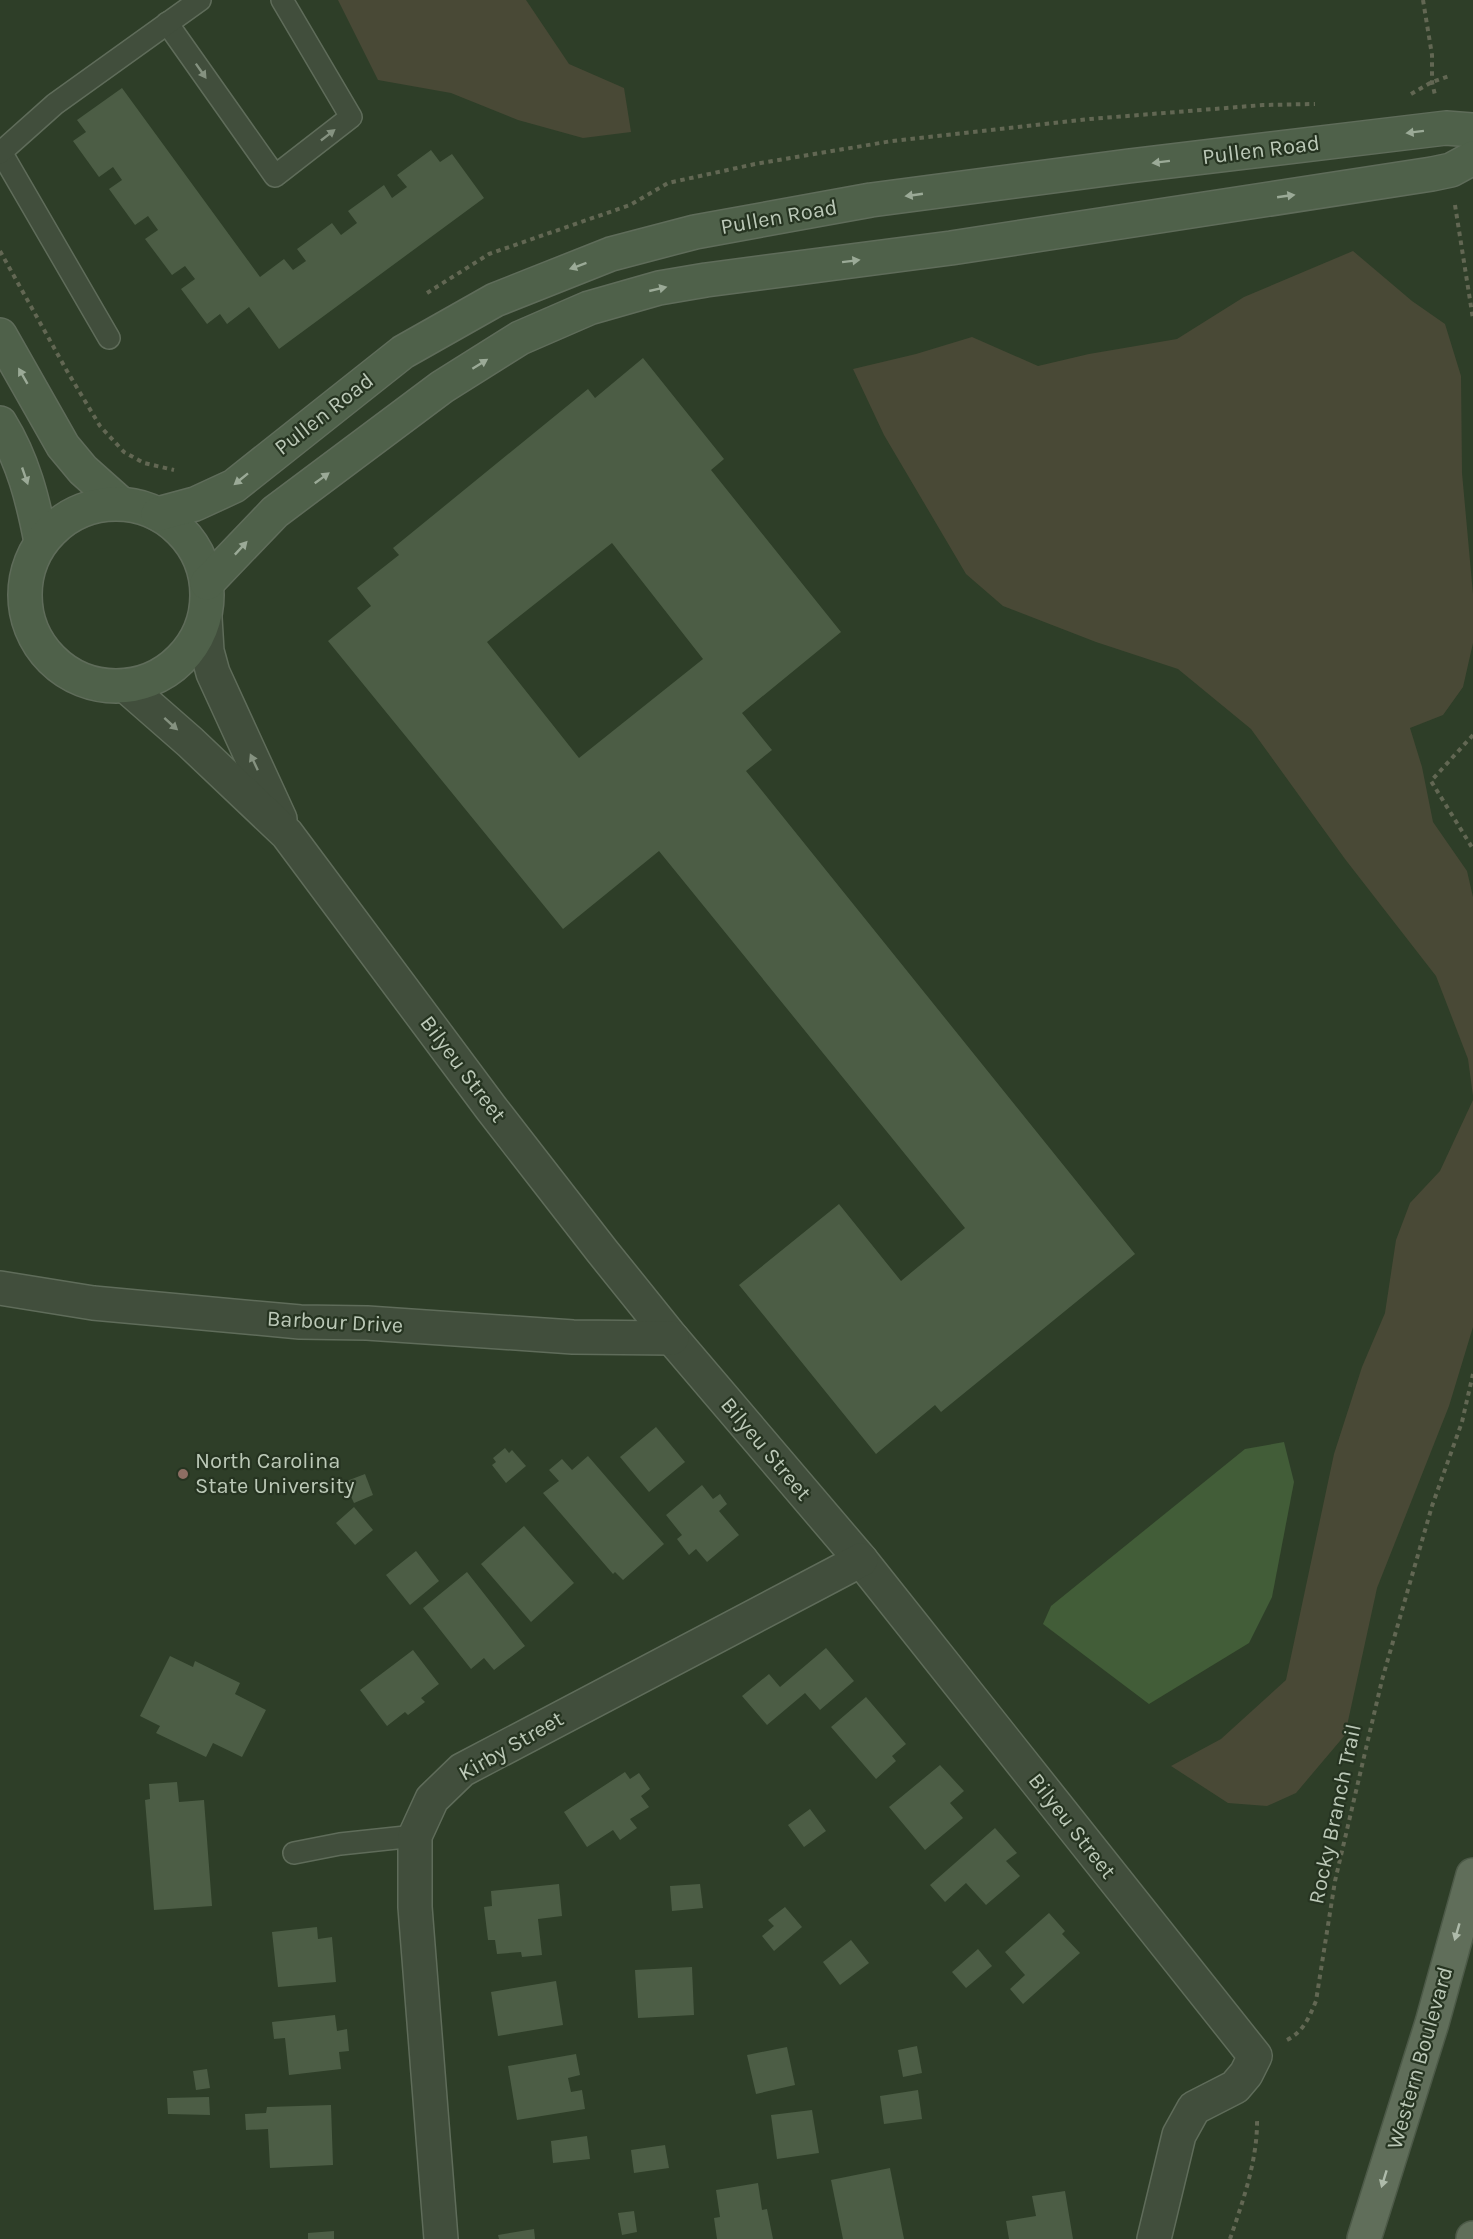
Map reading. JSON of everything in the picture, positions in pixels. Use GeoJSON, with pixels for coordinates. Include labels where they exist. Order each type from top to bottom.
{"type":"FeatureCollection","features":[{"type":"Feature","properties":{"kind":"main road","name":"Western Boulevard"},"geometry":{"type":"LineString","coordinates":[[1364,2239],[1425,2045],[1473,1875]]}},
{"type":"Feature","properties":{"kind":"street","name":"Pullen Road"},"geometry":{"type":"LineString","coordinates":[[159,514],[195,504],[234,486],[403,352],[495,300],[611,254],[695,232],[871,200],[1446,128],[1473,130]]}},
{"type":"Feature","properties":{"kind":"street"},"geometry":{"type":"LineString","coordinates":[[207,584],[275,512],[442,387],[520,339],[589,308],[659,288],[706,280],[951,248],[1432,174],[1451,170],[1473,158]]}},
{"type":"Feature","properties":{"kind":"street"},"geometry":{"type":"LineString","coordinates":[[0,335],[63,446],[83,470],[120,503]]}},
{"type":"Feature","properties":{"kind":"street"},"geometry":{"type":"LineString","coordinates":[[0,423],[12,443],[34,503],[41,542]]}},
{"type":"Feature","properties":{"kind":"street"},"geometry":{"type":"LineString","coordinates":[[120,503],[159,514],[182,531],[199,555],[207,584],[205,618],[194,644],[176,665],[153,680],[126,686],[97,684],[69,674],[46,654],[31,628],[25,598],[29,569],[41,542],[63,520],[90,507],[120,503]]}},
{"type":"Feature","properties":{"kind":"street","name":"Bilyeu Street"},"geometry":{"type":"LineString","coordinates":[[205,618],[207,651],[213,673],[287,834]]}},
{"type":"Feature","properties":{"kind":"street","name":"Bilyeu Street"},"geometry":{"type":"LineString","coordinates":[[126,686],[190,742],[287,834],[491,1108],[672,1338],[861,1560],[1255,2056]]}},
{"type":"Feature","properties":{"kind":"street","name":"Barbour Drive"},"geometry":{"type":"LineString","coordinates":[[0,1288],[93,1303],[300,1322],[367,1323],[573,1337],[672,1338]]}},
{"type":"Feature","properties":{"kind":"street","name":"Kirby Street"},"geometry":{"type":"LineString","coordinates":[[441,2239],[415,1907],[415,1836],[432,1799],[462,1770],[861,1560]]}},
{"type":"Feature","properties":{"kind":"street"},"geometry":{"type":"LineString","coordinates":[[1154,2239],[1179,2135],[1194,2108],[1235,2087],[1246,2074],[1255,2056]]}},
{"type":"Feature","properties":{"kind":"lane"},"geometry":{"type":"LineString","coordinates":[[109,338],[0,153],[55,104],[200,0]]}},
{"type":"Feature","properties":{"kind":"lane"},"geometry":{"type":"LineString","coordinates":[[167,23],[275,176],[351,117],[282,0]]}},
{"type":"Feature","properties":{"kind":"lane"},"geometry":{"type":"LineString","coordinates":[[294,1853],[340,1844],[415,1836]]}},
{"type":"Feature","properties":{"kind":"path"},"geometry":{"type":"LineString","coordinates":[[1424,0],[1435,97]]}},
{"type":"Feature","properties":{"kind":"path"},"geometry":{"type":"LineString","coordinates":[[1409,95],[1432,82],[1449,76]]}},
{"type":"Feature","properties":{"kind":"path"},"geometry":{"type":"LineString","coordinates":[[418,298],[489,254],[630,204],[668,183],[755,164],[892,141],[1090,119],[1263,105],[1322,104]]}},
{"type":"Feature","properties":{"kind":"path"},"geometry":{"type":"LineString","coordinates":[[1458,224],[1473,320]]}},
{"type":"Feature","properties":{"kind":"path"},"geometry":{"type":"LineString","coordinates":[[0,251],[100,426],[124,452],[144,463],[174,470],[185,466]]}},
{"type":"Feature","properties":{"kind":"path"},"geometry":{"type":"LineString","coordinates":[[1473,735],[1431,781],[1473,849]]}},
{"type":"Feature","properties":{"kind":"path","name":"Rocky Branch Trail"},"geometry":{"type":"LineString","coordinates":[[1255,2056],[1297,2034],[1309,2018],[1316,2001],[1335,1881],[1382,1680],[1432,1506],[1462,1422],[1473,1374]]}},
{"type":"Feature","properties":{"kind":"path"},"geometry":{"type":"LineString","coordinates":[[1230,2239],[1247,2190],[1257,2129],[1255,2056]]}},
{"type":"Feature","properties":{"kind":"shaded area"},"geometry":{"type":"Polygon","coordinates":[[[338,0],[526,0],[569,64],[624,88],[631,132],[583,138],[518,120],[451,93],[378,80],[338,0]]]}},
{"type":"Feature","properties":{"kind":"shaded area"},"geometry":{"type":"Polygon","coordinates":[[[1353,251],[1412,301],[1445,324],[1461,376],[1462,473],[1473,594],[1473,643],[1463,687],[1443,715],[1410,728],[1422,767],[1433,822],[1467,871],[1473,897],[1473,1096],[1468,1059],[1436,976],[1345,859],[1251,729],[1178,669],[1096,642],[1003,606],[966,574],[884,435],[853,369],[916,354],[972,337],[1038,366],[1089,354],[1177,339],[1244,297],[1353,251]]]}},
{"type":"Feature","properties":{"kind":"shaded area"},"geometry":{"type":"Polygon","coordinates":[[[1473,1100],[1473,1327],[1449,1406],[1377,1588],[1345,1735],[1296,1793],[1267,1806],[1228,1803],[1171,1766],[1221,1739],[1286,1680],[1334,1454],[1362,1367],[1385,1313],[1396,1240],[1410,1203],[1440,1171],[1473,1100]]]}},
{"type":"Feature","properties":{"kind":"shaded area"},"geometry":{"type":"Polygon","coordinates":[[[1284,1442],[1294,1482],[1272,1597],[1249,1643],[1149,1704],[1043,1624],[1051,1606],[1245,1449],[1284,1442]]]}},
{"type":"Feature","properties":{"kind":"building"},"geometry":{"type":"Polygon","coordinates":[[[122,88],[260,277],[284,259],[293,270],[306,261],[297,249],[332,223],[341,235],[357,223],[348,211],[384,185],[392,198],[407,187],[397,175],[431,150],[440,162],[452,154],[484,198],[279,349],[249,307],[227,324],[220,314],[207,324],[181,289],[195,279],[185,266],[172,275],[145,239],[158,230],[148,216],[135,225],[109,189],[122,180],[113,167],[99,177],[73,141],[86,132],[77,120],[122,88]]]}},
{"type":"Feature","properties":{"kind":"building"},"geometry":{"type":"Polygon","coordinates":[[[643,358],[724,459],[711,470],[841,632],[742,713],[772,750],[746,771],[1135,1254],[941,1412],[935,1405],[876,1454],[739,1285],[839,1204],[901,1281],[965,1228],[659,851],[563,929],[328,641],[371,606],[357,588],[399,555],[393,548],[588,389],[595,398],[643,358]],[[612,543],[487,642],[579,758],[703,659],[612,543]]]}},
{"type":"Feature","properties":{"kind":"building"},"geometry":{"type":"Polygon","coordinates":[[[656,1427],[685,1462],[649,1492],[620,1457],[656,1427]]]}},
{"type":"Feature","properties":{"kind":"building"},"geometry":{"type":"Polygon","coordinates":[[[505,1448],[509,1453],[512,1450],[526,1466],[506,1483],[492,1465],[496,1462],[493,1458],[505,1448]]]}},
{"type":"Feature","properties":{"kind":"building"},"geometry":{"type":"Polygon","coordinates":[[[588,1456],[664,1544],[623,1580],[615,1572],[613,1574],[543,1493],[559,1481],[549,1470],[562,1459],[572,1470],[588,1456]]]}},
{"type":"Feature","properties":{"kind":"building"},"geometry":{"type":"Polygon","coordinates":[[[365,1474],[373,1495],[354,1503],[344,1482],[365,1474]]]}},
{"type":"Feature","properties":{"kind":"building"},"geometry":{"type":"Polygon","coordinates":[[[702,1485],[713,1499],[720,1494],[727,1504],[719,1511],[739,1535],[707,1562],[696,1549],[689,1555],[677,1539],[682,1535],[666,1515],[702,1485]]]}},
{"type":"Feature","properties":{"kind":"building"},"geometry":{"type":"Polygon","coordinates":[[[354,1507],[373,1530],[355,1545],[336,1523],[354,1507]]]}},
{"type":"Feature","properties":{"kind":"building"},"geometry":{"type":"Polygon","coordinates":[[[524,1526],[574,1583],[531,1622],[481,1564],[524,1526]]]}},
{"type":"Feature","properties":{"kind":"building"},"geometry":{"type":"Polygon","coordinates":[[[416,1551],[439,1581],[410,1605],[386,1575],[416,1551]]]}},
{"type":"Feature","properties":{"kind":"building"},"geometry":{"type":"Polygon","coordinates":[[[467,1572],[525,1646],[494,1670],[484,1658],[471,1669],[423,1608],[467,1572]]]}},
{"type":"Feature","properties":{"kind":"building"},"geometry":{"type":"Polygon","coordinates":[[[826,1648],[854,1681],[820,1710],[805,1693],[767,1725],[742,1696],[769,1674],[780,1687],[826,1648]]]}},
{"type":"Feature","properties":{"kind":"building"},"geometry":{"type":"Polygon","coordinates":[[[413,1650],[439,1684],[421,1698],[425,1702],[408,1715],[405,1712],[387,1726],[360,1690],[413,1650]]]}},
{"type":"Feature","properties":{"kind":"building"},"geometry":{"type":"Polygon","coordinates":[[[170,1656],[193,1667],[195,1661],[240,1683],[235,1694],[266,1710],[242,1757],[213,1743],[206,1757],[156,1733],[160,1726],[140,1716],[170,1656]]]}},
{"type":"Feature","properties":{"kind":"building"},"geometry":{"type":"Polygon","coordinates":[[[866,1697],[906,1744],[892,1756],[896,1761],[876,1779],[831,1727],[866,1697]]]}},
{"type":"Feature","properties":{"kind":"building"},"geometry":{"type":"Polygon","coordinates":[[[940,1765],[964,1791],[950,1803],[963,1818],[925,1850],[889,1807],[940,1765]]]}},
{"type":"Feature","properties":{"kind":"building"},"geometry":{"type":"Polygon","coordinates":[[[625,1772],[630,1779],[639,1773],[650,1789],[641,1796],[649,1807],[630,1819],[637,1828],[620,1840],[613,1830],[587,1847],[564,1812],[625,1772]]]}},
{"type":"Feature","properties":{"kind":"building"},"geometry":{"type":"Polygon","coordinates":[[[177,1782],[179,1802],[204,1800],[212,1906],[154,1910],[145,1800],[150,1799],[149,1784],[177,1782]]]}},
{"type":"Feature","properties":{"kind":"building"},"geometry":{"type":"Polygon","coordinates":[[[810,1809],[826,1831],[804,1847],[788,1825],[810,1809]]]}},
{"type":"Feature","properties":{"kind":"building"},"geometry":{"type":"Polygon","coordinates":[[[995,1828],[1017,1853],[1006,1861],[1020,1876],[986,1905],[966,1883],[945,1902],[930,1885],[995,1828]]]}},
{"type":"Feature","properties":{"kind":"building"},"geometry":{"type":"Polygon","coordinates":[[[559,1884],[562,1916],[538,1919],[542,1955],[522,1957],[521,1952],[497,1954],[495,1940],[488,1940],[484,1907],[492,1906],[491,1891],[559,1884]]]}},
{"type":"Feature","properties":{"kind":"building"},"geometry":{"type":"Polygon","coordinates":[[[700,1884],[703,1908],[672,1911],[670,1886],[700,1884]]]}},
{"type":"Feature","properties":{"kind":"building"},"geometry":{"type":"Polygon","coordinates":[[[785,1907],[802,1927],[774,1951],[762,1936],[774,1926],[768,1920],[785,1907]]]}},
{"type":"Feature","properties":{"kind":"building"},"geometry":{"type":"Polygon","coordinates":[[[1049,1913],[1065,1931],[1062,1934],[1080,1953],[1023,2004],[1010,1989],[1025,1975],[1005,1952],[1049,1913]]]}},
{"type":"Feature","properties":{"kind":"building"},"geometry":{"type":"Polygon","coordinates":[[[317,1927],[318,1939],[332,1937],[336,1982],[278,1987],[272,1932],[317,1927]]]}},
{"type":"Feature","properties":{"kind":"building"},"geometry":{"type":"Polygon","coordinates":[[[851,1940],[869,1963],[840,1985],[823,1962],[851,1940]]]}},
{"type":"Feature","properties":{"kind":"building"},"geometry":{"type":"Polygon","coordinates":[[[978,1949],[992,1966],[966,1988],[952,1972],[978,1949]]]}},
{"type":"Feature","properties":{"kind":"building"},"geometry":{"type":"Polygon","coordinates":[[[692,1967],[694,2015],[638,2018],[635,1970],[692,1967]]]}},
{"type":"Feature","properties":{"kind":"building"},"geometry":{"type":"Polygon","coordinates":[[[556,1981],[563,2025],[498,2036],[491,1992],[556,1981]]]}},
{"type":"Feature","properties":{"kind":"building"},"geometry":{"type":"Polygon","coordinates":[[[335,2015],[337,2031],[347,2029],[349,2051],[339,2052],[341,2069],[289,2075],[285,2038],[274,2039],[272,2022],[335,2015]]]}},
{"type":"Feature","properties":{"kind":"building"},"geometry":{"type":"Polygon","coordinates":[[[917,2046],[922,2073],[903,2077],[898,2050],[917,2046]]]}},
{"type":"Feature","properties":{"kind":"building"},"geometry":{"type":"Polygon","coordinates":[[[787,2047],[795,2085],[756,2094],[747,2055],[787,2047]]]}},
{"type":"Feature","properties":{"kind":"building"},"geometry":{"type":"Polygon","coordinates":[[[576,2054],[580,2075],[568,2078],[571,2092],[582,2090],[585,2109],[517,2120],[508,2066],[576,2054]]]}},
{"type":"Feature","properties":{"kind":"building"},"geometry":{"type":"Polygon","coordinates":[[[207,2069],[210,2088],[196,2090],[193,2071],[207,2069]]]}},
{"type":"Feature","properties":{"kind":"building"},"geometry":{"type":"Polygon","coordinates":[[[918,2090],[922,2119],[884,2124],[880,2096],[918,2090]]]}},
{"type":"Feature","properties":{"kind":"building"},"geometry":{"type":"Polygon","coordinates":[[[209,2097],[210,2115],[168,2114],[167,2098],[209,2097]]]}},
{"type":"Feature","properties":{"kind":"building"},"geometry":{"type":"Polygon","coordinates":[[[331,2105],[333,2165],[270,2168],[268,2129],[246,2130],[245,2114],[266,2113],[267,2107],[331,2105]]]}},
{"type":"Feature","properties":{"kind":"building"},"geometry":{"type":"Polygon","coordinates":[[[812,2110],[819,2153],[777,2159],[771,2115],[812,2110]]]}},
{"type":"Feature","properties":{"kind":"building"},"geometry":{"type":"Polygon","coordinates":[[[587,2136],[590,2159],[553,2163],[551,2141],[587,2136]]]}},
{"type":"Feature","properties":{"kind":"building"},"geometry":{"type":"Polygon","coordinates":[[[665,2145],[669,2168],[634,2173],[631,2150],[665,2145]]]}},
{"type":"Feature","properties":{"kind":"building"},"geometry":{"type":"Polygon","coordinates":[[[890,2168],[904,2239],[843,2239],[831,2180],[890,2168]]]}},
{"type":"Feature","properties":{"kind":"building"},"geometry":{"type":"Polygon","coordinates":[[[758,2183],[762,2210],[767,2209],[773,2239],[717,2239],[714,2218],[720,2217],[716,2190],[758,2183]]]}},
{"type":"Feature","properties":{"kind":"building"},"geometry":{"type":"Polygon","coordinates":[[[1065,2191],[1073,2239],[1009,2239],[1006,2221],[1036,2216],[1032,2196],[1065,2191]]]}},
{"type":"Feature","properties":{"kind":"building"},"geometry":{"type":"Polygon","coordinates":[[[634,2211],[637,2232],[622,2235],[618,2213],[634,2211]]]}},
{"type":"Feature","properties":{"kind":"building"},"geometry":{"type":"Polygon","coordinates":[[[534,2229],[535,2239],[499,2239],[498,2235],[534,2229]]]}},
{"type":"Feature","properties":{"kind":"building"},"geometry":{"type":"Polygon","coordinates":[[[334,2231],[334,2239],[308,2239],[308,2233],[334,2231]]]}},
{"type":"Feature","properties":{"kind":"place","name":"North Carolina State University"},"geometry":{"type":"Point","coordinates":[183,1474]}}]}
